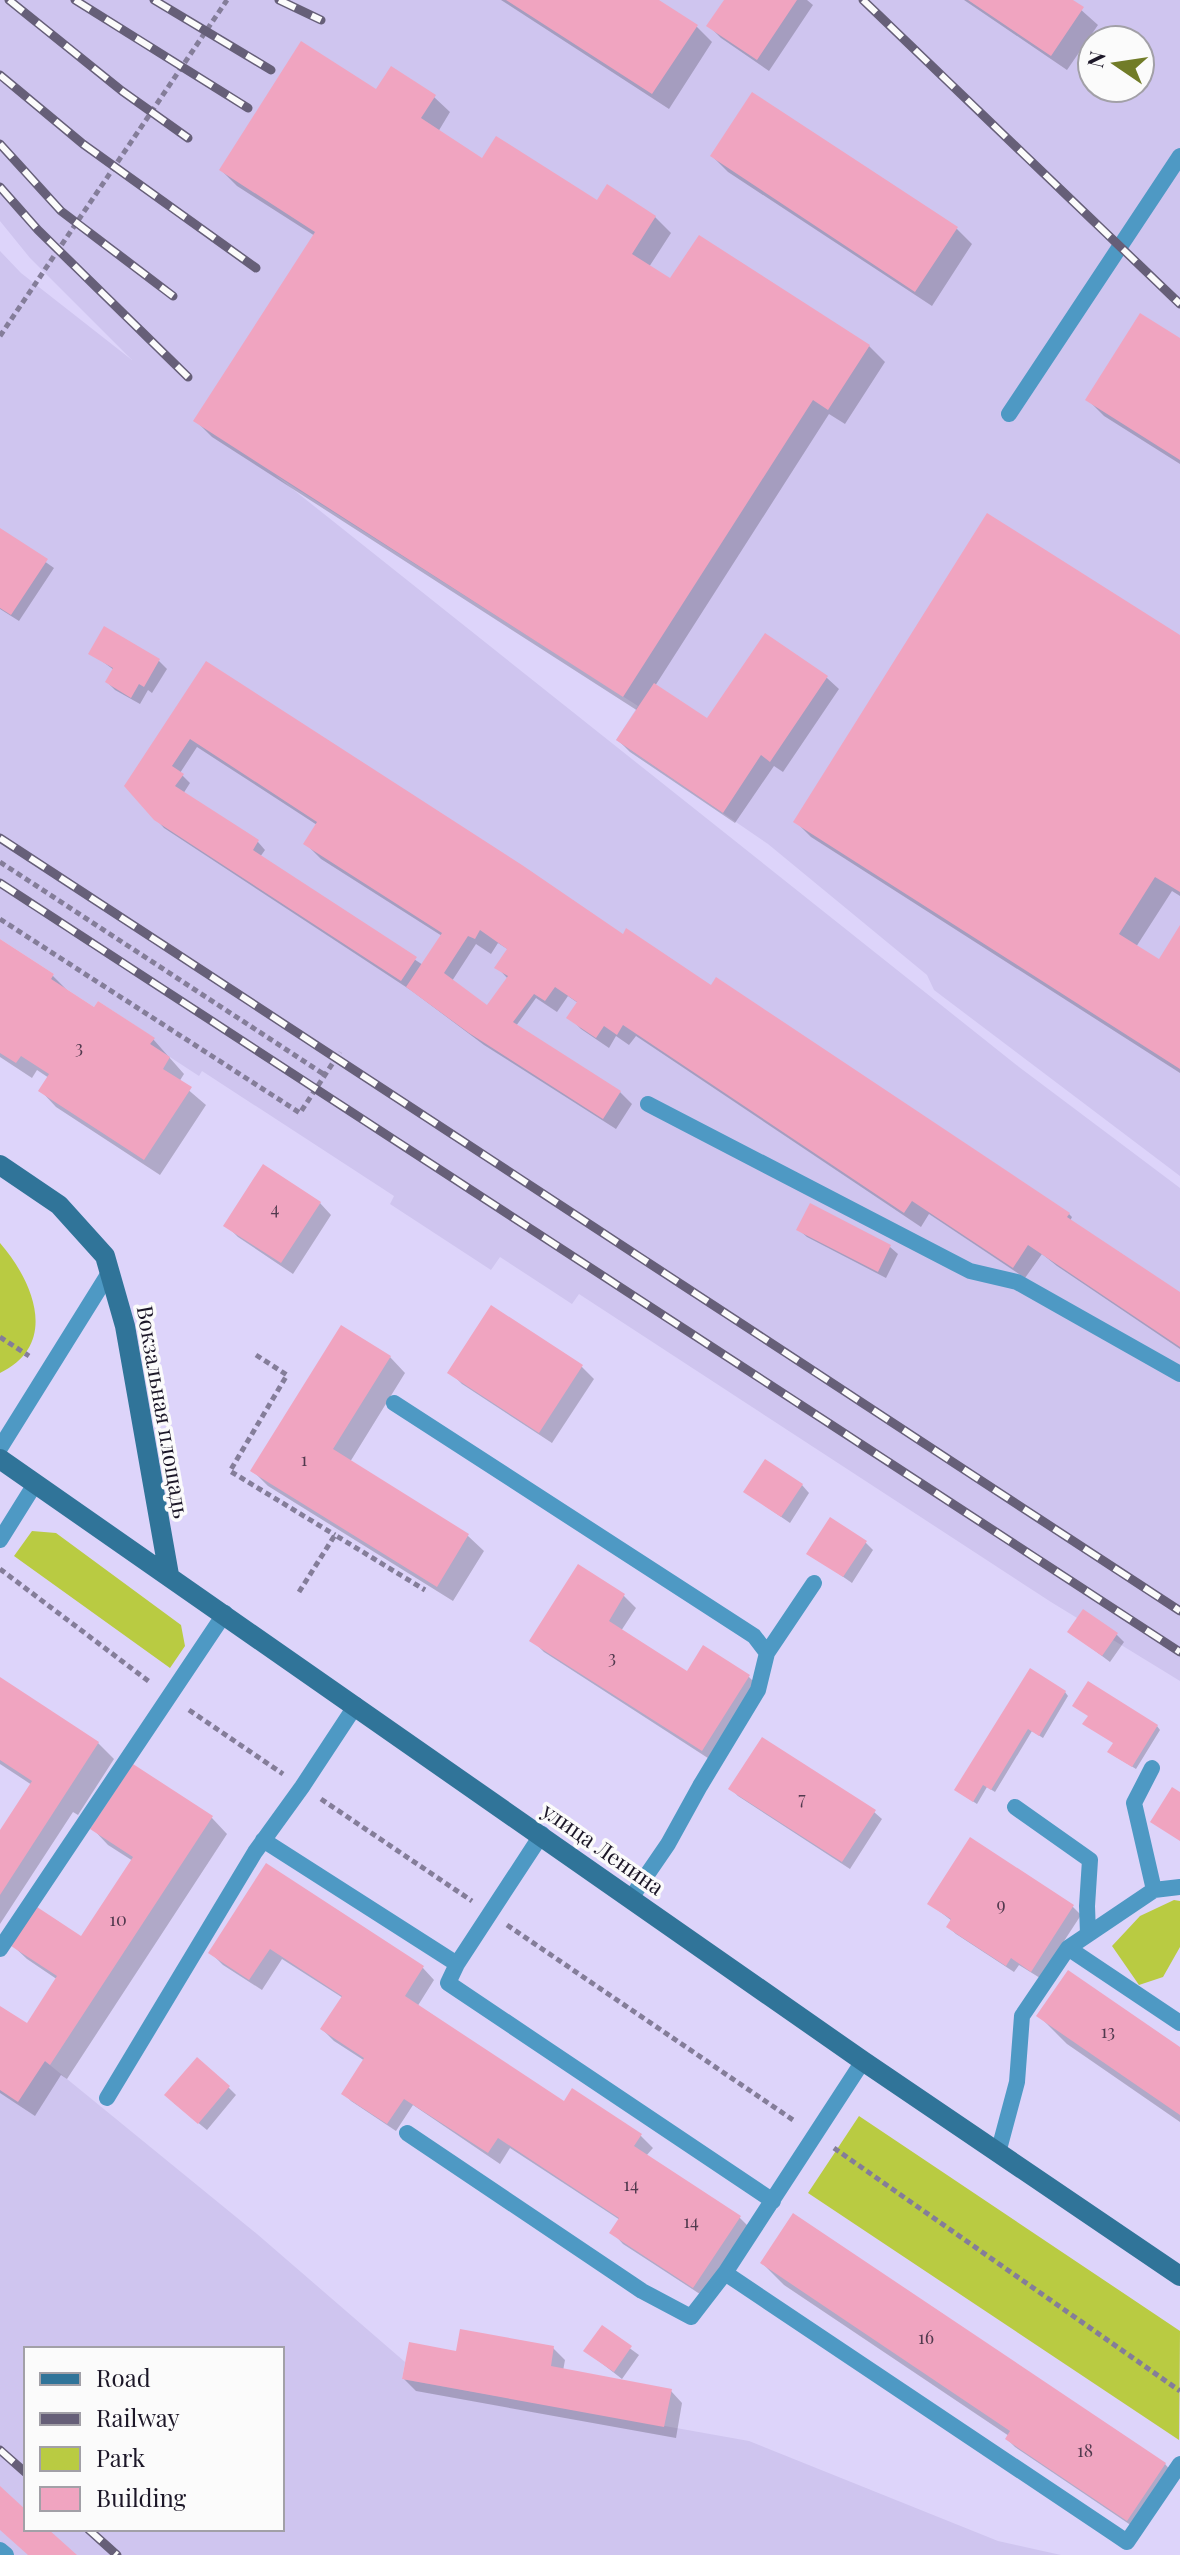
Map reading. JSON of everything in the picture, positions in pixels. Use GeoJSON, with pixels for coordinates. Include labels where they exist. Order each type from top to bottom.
{"type":"FeatureCollection","features":[{"type":"Feature","properties":{"kind":"main road","name":"Вокзальная площадь"},"geometry":{"type":"LineString","coordinates":[[0,1165],[43,1193],[74,1219],[105,1256],[125,1326],[169,1575]]}},
{"type":"Feature","properties":{"kind":"main road","name":"улица Ленина"},"geometry":{"type":"LineString","coordinates":[[0,1459],[542,1834],[863,2061],[1180,2276]]}},
{"type":"Feature","properties":{"kind":"lane"},"geometry":{"type":"LineString","coordinates":[[1009,414],[1180,156]]}},
{"type":"Feature","properties":{"kind":"lane"},"geometry":{"type":"LineString","coordinates":[[648,1104],[970,1271],[1017,1282],[1180,1374]]}},
{"type":"Feature","properties":{"kind":"lane"},"geometry":{"type":"LineString","coordinates":[[0,1448],[109,1273]]}},
{"type":"Feature","properties":{"kind":"lane"},"geometry":{"type":"LineString","coordinates":[[394,1403],[754,1636],[767,1653]]}},
{"type":"Feature","properties":{"kind":"lane"},"geometry":{"type":"LineString","coordinates":[[0,1540],[35,1484]]}},
{"type":"Feature","properties":{"kind":"lane"},"geometry":{"type":"LineString","coordinates":[[631,1898],[668,1844],[758,1690],[767,1653],[814,1583]]}},
{"type":"Feature","properties":{"kind":"lane"},"geometry":{"type":"LineString","coordinates":[[0,1949],[225,1613]]}},
{"type":"Feature","properties":{"kind":"lane"},"geometry":{"type":"LineString","coordinates":[[107,2098],[263,1840],[356,1705]]}},
{"type":"Feature","properties":{"kind":"lane"},"geometry":{"type":"LineString","coordinates":[[1152,1768],[1134,1803],[1154,1890]]}},
{"type":"Feature","properties":{"kind":"lane"},"geometry":{"type":"LineString","coordinates":[[1015,1807],[1090,1860],[1088,1934]]}},
{"type":"Feature","properties":{"kind":"lane"},"geometry":{"type":"LineString","coordinates":[[542,1834],[457,1964],[448,1983],[773,2201]]}},
{"type":"Feature","properties":{"kind":"lane"},"geometry":{"type":"LineString","coordinates":[[263,1840],[457,1964]]}},
{"type":"Feature","properties":{"kind":"lane"},"geometry":{"type":"LineString","coordinates":[[998,2153],[1017,2082],[1022,2016],[1068,1948],[1154,1890],[1180,1887]]}},
{"type":"Feature","properties":{"kind":"lane"},"geometry":{"type":"LineString","coordinates":[[1068,1948],[1180,2023]]}},
{"type":"Feature","properties":{"kind":"lane"},"geometry":{"type":"LineString","coordinates":[[407,2133],[642,2291],[691,2317],[725,2273],[863,2061]]}},
{"type":"Feature","properties":{"kind":"lane"},"geometry":{"type":"LineString","coordinates":[[725,2273],[1127,2542],[1180,2464]]}},
{"type":"Feature","properties":{"kind":"lane"},"geometry":{"type":"LineString","coordinates":[[0,2550],[6,2555]]}},
{"type":"Feature","properties":{"kind":"path"},"geometry":{"type":"LineString","coordinates":[[0,336],[227,0]]}},
{"type":"Feature","properties":{"kind":"path"},"geometry":{"type":"LineString","coordinates":[[0,862],[325,1075]]}},
{"type":"Feature","properties":{"kind":"path"},"geometry":{"type":"LineString","coordinates":[[0,919],[300,1113],[340,1052]]}},
{"type":"Feature","properties":{"kind":"path"},"geometry":{"type":"LineString","coordinates":[[0,1337],[35,1360]]}},
{"type":"Feature","properties":{"kind":"path"},"geometry":{"type":"LineString","coordinates":[[256,1355],[287,1375],[230,1471],[425,1590]]}},
{"type":"Feature","properties":{"kind":"path"},"geometry":{"type":"LineString","coordinates":[[299,1592],[335,1535]]}},
{"type":"Feature","properties":{"kind":"path"},"geometry":{"type":"LineString","coordinates":[[0,1569],[169,1696],[816,2135],[1180,2391]]}},
{"type":"Feature","properties":{"kind":"shaded area"},"geometry":{"type":"Polygon","coordinates":[[[0,0],[1180,0],[1180,1176],[934,990],[927,975],[768,844],[616,740],[638,706],[275,475],[1019,1067],[1180,1188],[1180,1681],[1051,1602],[579,1294],[572,1304],[500,1257],[491,1270],[390,1204],[394,1196],[202,1071],[199,1076],[150,1044],[154,1038],[98,1001],[94,1007],[51,979],[54,974],[0,939],[0,251],[21,273],[132,360],[30,258],[0,221],[0,0]]]}},
{"type":"Feature","properties":{"kind":"shaded area"},"geometry":{"type":"Polygon","coordinates":[[[45,2061],[257,2234],[405,2362],[402,2379],[749,2441],[998,2541],[1061,2555],[0,2555],[0,2090],[45,2061]]]}},
{"type":"Feature","properties":{"kind":"green space"},"geometry":{"type":"Polygon","coordinates":[[[0,1243],[12,1258],[30,1293],[35,1311],[35,1329],[30,1346],[19,1361],[0,1373],[0,1243]]]}},
{"type":"Feature","properties":{"kind":"green space"},"geometry":{"type":"Polygon","coordinates":[[[32,1531],[56,1533],[181,1625],[185,1646],[170,1668],[14,1556],[32,1531]]]}},
{"type":"Feature","properties":{"kind":"green space"},"geometry":{"type":"Polygon","coordinates":[[[1174,1900],[1180,1901],[1180,1947],[1163,1977],[1139,1985],[1112,1946],[1140,1916],[1174,1900]]]}},
{"type":"Feature","properties":{"kind":"green space"},"geometry":{"type":"Polygon","coordinates":[[[859,2116],[1180,2331],[1179,2440],[808,2193],[859,2116]]]}},
{"type":"Feature","properties":{"kind":"building"},"geometry":{"type":"Polygon","coordinates":[[[506,0],[659,0],[698,25],[652,94],[506,0]]]}},
{"type":"Feature","properties":{"kind":"building"},"geometry":{"type":"Polygon","coordinates":[[[724,0],[797,0],[757,60],[706,26],[724,0]]]}},
{"type":"Feature","properties":{"kind":"building"},"geometry":{"type":"Polygon","coordinates":[[[968,0],[1073,0],[1084,7],[1051,56],[968,0]]]}},
{"type":"Feature","properties":{"kind":"building"},"geometry":{"type":"Polygon","coordinates":[[[301,41],[376,89],[391,66],[436,95],[421,118],[482,158],[496,136],[597,200],[607,184],[656,216],[632,254],[670,278],[699,235],[870,345],[828,410],[813,400],[623,697],[193,421],[315,232],[219,170],[301,41]]]}},
{"type":"Feature","properties":{"kind":"building"},"geometry":{"type":"Polygon","coordinates":[[[752,92],[958,227],[915,292],[710,156],[752,92]]]}},
{"type":"Feature","properties":{"kind":"building"},"geometry":{"type":"Polygon","coordinates":[[[1140,313],[1180,338],[1180,460],[1085,400],[1140,313]]]}},
{"type":"Feature","properties":{"kind":"building"},"geometry":{"type":"Polygon","coordinates":[[[987,513],[1180,635],[1180,892],[1155,877],[1119,934],[1159,959],[1180,925],[1180,1069],[793,822],[987,513]]]}},
{"type":"Feature","properties":{"kind":"building"},"geometry":{"type":"Polygon","coordinates":[[[0,528],[48,559],[11,615],[0,608],[0,528]]]}},
{"type":"Feature","properties":{"kind":"building"},"geometry":{"type":"Polygon","coordinates":[[[104,626],[160,659],[144,687],[139,684],[131,698],[105,682],[113,668],[88,654],[104,626]]]}},
{"type":"Feature","properties":{"kind":"building"},"geometry":{"type":"Polygon","coordinates":[[[765,633],[828,676],[770,762],[761,755],[723,813],[616,740],[654,683],[707,718],[765,633]]]}},
{"type":"Feature","properties":{"kind":"building"},"geometry":{"type":"Polygon","coordinates":[[[206,661],[522,865],[623,934],[626,928],[711,985],[716,977],[1070,1213],[1067,1217],[1180,1292],[1180,1347],[1028,1245],[1013,1268],[912,1201],[904,1213],[623,1025],[617,1035],[604,1026],[596,1038],[566,1018],[577,1002],[555,987],[545,1001],[534,994],[513,1022],[621,1091],[603,1119],[469,1033],[406,987],[442,933],[303,844],[317,822],[190,739],[172,766],[184,774],[175,786],[259,840],[253,850],[417,957],[401,981],[154,820],[124,786],[206,661]],[[480,930],[475,939],[468,936],[444,973],[487,1005],[508,976],[494,968],[507,949],[480,930]]]}},
{"type":"Feature","properties":{"kind":"building"},"geometry":{"type":"Polygon","coordinates":[[[0,939],[54,974],[51,979],[94,1007],[98,1001],[155,1038],[150,1044],[170,1057],[163,1069],[192,1087],[144,1160],[38,1091],[49,1074],[21,1056],[16,1063],[0,1053],[0,939]]]}},
{"type":"Feature","properties":{"kind":"building"},"geometry":{"type":"Polygon","coordinates":[[[263,1164],[321,1202],[281,1263],[223,1226],[263,1164]]]}},
{"type":"Feature","properties":{"kind":"building"},"geometry":{"type":"Polygon","coordinates":[[[810,1203],[891,1245],[878,1272],[796,1230],[810,1203]]]}},
{"type":"Feature","properties":{"kind":"building"},"geometry":{"type":"Polygon","coordinates":[[[491,1305],[583,1365],[539,1433],[447,1373],[491,1305]]]}},
{"type":"Feature","properties":{"kind":"building"},"geometry":{"type":"Polygon","coordinates":[[[341,1325],[391,1356],[333,1449],[469,1534],[437,1587],[250,1471],[341,1325]]]}},
{"type":"Feature","properties":{"kind":"building"},"geometry":{"type":"Polygon","coordinates":[[[765,1459],[803,1484],[781,1517],[743,1492],[765,1459]]]}},
{"type":"Feature","properties":{"kind":"building"},"geometry":{"type":"Polygon","coordinates":[[[830,1517],[867,1541],[843,1577],[806,1554],[830,1517]]]}},
{"type":"Feature","properties":{"kind":"building"},"geometry":{"type":"Polygon","coordinates":[[[578,1564],[625,1594],[609,1621],[687,1671],[703,1645],[750,1675],[702,1751],[529,1641],[578,1564]]]}},
{"type":"Feature","properties":{"kind":"building"},"geometry":{"type":"Polygon","coordinates":[[[1083,1609],[1118,1633],[1102,1656],[1067,1632],[1083,1609]]]}},
{"type":"Feature","properties":{"kind":"building"},"geometry":{"type":"Polygon","coordinates":[[[1030,1668],[1066,1691],[1039,1736],[1028,1729],[991,1790],[983,1785],[973,1802],[954,1790],[1030,1668]]]}},
{"type":"Feature","properties":{"kind":"building"},"geometry":{"type":"Polygon","coordinates":[[[0,1677],[99,1742],[0,1895],[0,1830],[32,1781],[0,1760],[0,1677]]]}},
{"type":"Feature","properties":{"kind":"building"},"geometry":{"type":"Polygon","coordinates":[[[1088,1681],[1158,1725],[1132,1767],[1107,1752],[1113,1743],[1082,1724],[1088,1716],[1072,1706],[1088,1681]]]}},
{"type":"Feature","properties":{"kind":"building"},"geometry":{"type":"Polygon","coordinates":[[[762,1737],[876,1810],[842,1862],[728,1789],[762,1737]]]}},
{"type":"Feature","properties":{"kind":"building"},"geometry":{"type":"Polygon","coordinates":[[[133,1764],[213,1816],[50,2065],[45,2061],[18,2102],[0,2090],[0,2006],[27,2023],[57,1976],[8,1944],[34,1905],[81,1936],[133,1857],[90,1829],[133,1764]]]}},
{"type":"Feature","properties":{"kind":"building"},"geometry":{"type":"Polygon","coordinates":[[[1172,1787],[1180,1792],[1180,1841],[1150,1822],[1172,1787]]]}},
{"type":"Feature","properties":{"kind":"building"},"geometry":{"type":"Polygon","coordinates":[[[970,1837],[1074,1905],[1031,1972],[1011,1958],[1006,1966],[946,1927],[951,1919],[927,1904],[970,1837]]]}},
{"type":"Feature","properties":{"kind":"building"},"geometry":{"type":"Polygon","coordinates":[[[266,1863],[424,1966],[405,1996],[564,2101],[572,2088],[642,2134],[634,2146],[741,2216],[693,2288],[609,2233],[619,2218],[498,2138],[488,2153],[404,2099],[387,2124],[341,2094],[364,2058],[320,2029],[342,1996],[270,1949],[249,1980],[208,1953],[266,1863]]]}},
{"type":"Feature","properties":{"kind":"building"},"geometry":{"type":"Polygon","coordinates":[[[1068,1970],[1180,2047],[1180,2115],[1036,2016],[1068,1970]]]}},
{"type":"Feature","properties":{"kind":"building"},"geometry":{"type":"Polygon","coordinates":[[[197,2057],[230,2086],[198,2124],[164,2095],[197,2057]]]}},
{"type":"Feature","properties":{"kind":"building"},"geometry":{"type":"Polygon","coordinates":[[[793,2213],[1166,2463],[1127,2521],[1005,2439],[1010,2431],[760,2263],[793,2213]]]}},
{"type":"Feature","properties":{"kind":"building"},"geometry":{"type":"Polygon","coordinates":[[[602,2325],[632,2346],[614,2372],[583,2351],[602,2325]]]}},
{"type":"Feature","properties":{"kind":"building"},"geometry":{"type":"Polygon","coordinates":[[[460,2329],[554,2346],[551,2366],[672,2389],[664,2427],[402,2379],[409,2342],[456,2351],[460,2329]]]}},
{"type":"Feature","properties":{"kind":"building"},"geometry":{"type":"Polygon","coordinates":[[[0,2486],[24,2508],[24,2531],[50,2531],[77,2555],[28,2555],[0,2530],[0,2486]]]}},
{"type":"Feature","properties":{"kind":"railway"},"geometry":{"type":"LineString","coordinates":[[9,0],[122,91],[188,138]]}},
{"type":"Feature","properties":{"kind":"railway"},"geometry":{"type":"LineString","coordinates":[[75,0],[248,108]]}},
{"type":"Feature","properties":{"kind":"railway"},"geometry":{"type":"LineString","coordinates":[[154,0],[271,70]]}},
{"type":"Feature","properties":{"kind":"railway"},"geometry":{"type":"LineString","coordinates":[[279,0],[321,20]]}},
{"type":"Feature","properties":{"kind":"railway"},"geometry":{"type":"LineString","coordinates":[[863,0],[1180,304]]}},
{"type":"Feature","properties":{"kind":"railway"},"geometry":{"type":"LineString","coordinates":[[0,75],[83,144],[256,268]]}},
{"type":"Feature","properties":{"kind":"railway"},"geometry":{"type":"LineString","coordinates":[[0,144],[61,211],[173,296]]}},
{"type":"Feature","properties":{"kind":"railway"},"geometry":{"type":"LineString","coordinates":[[0,187],[38,230],[188,377]]}},
{"type":"Feature","properties":{"kind":"railway"},"geometry":{"type":"LineString","coordinates":[[0,838],[1180,1611]]}},
{"type":"Feature","properties":{"kind":"railway"},"geometry":{"type":"LineString","coordinates":[[0,883],[1180,1652]]}},
{"type":"Feature","properties":{"kind":"railway"},"geometry":{"type":"LineString","coordinates":[[0,2450],[24,2471]]}},
{"type":"Feature","properties":{"kind":"railway"},"geometry":{"type":"LineString","coordinates":[[90,2531],[117,2555]]}}]}
